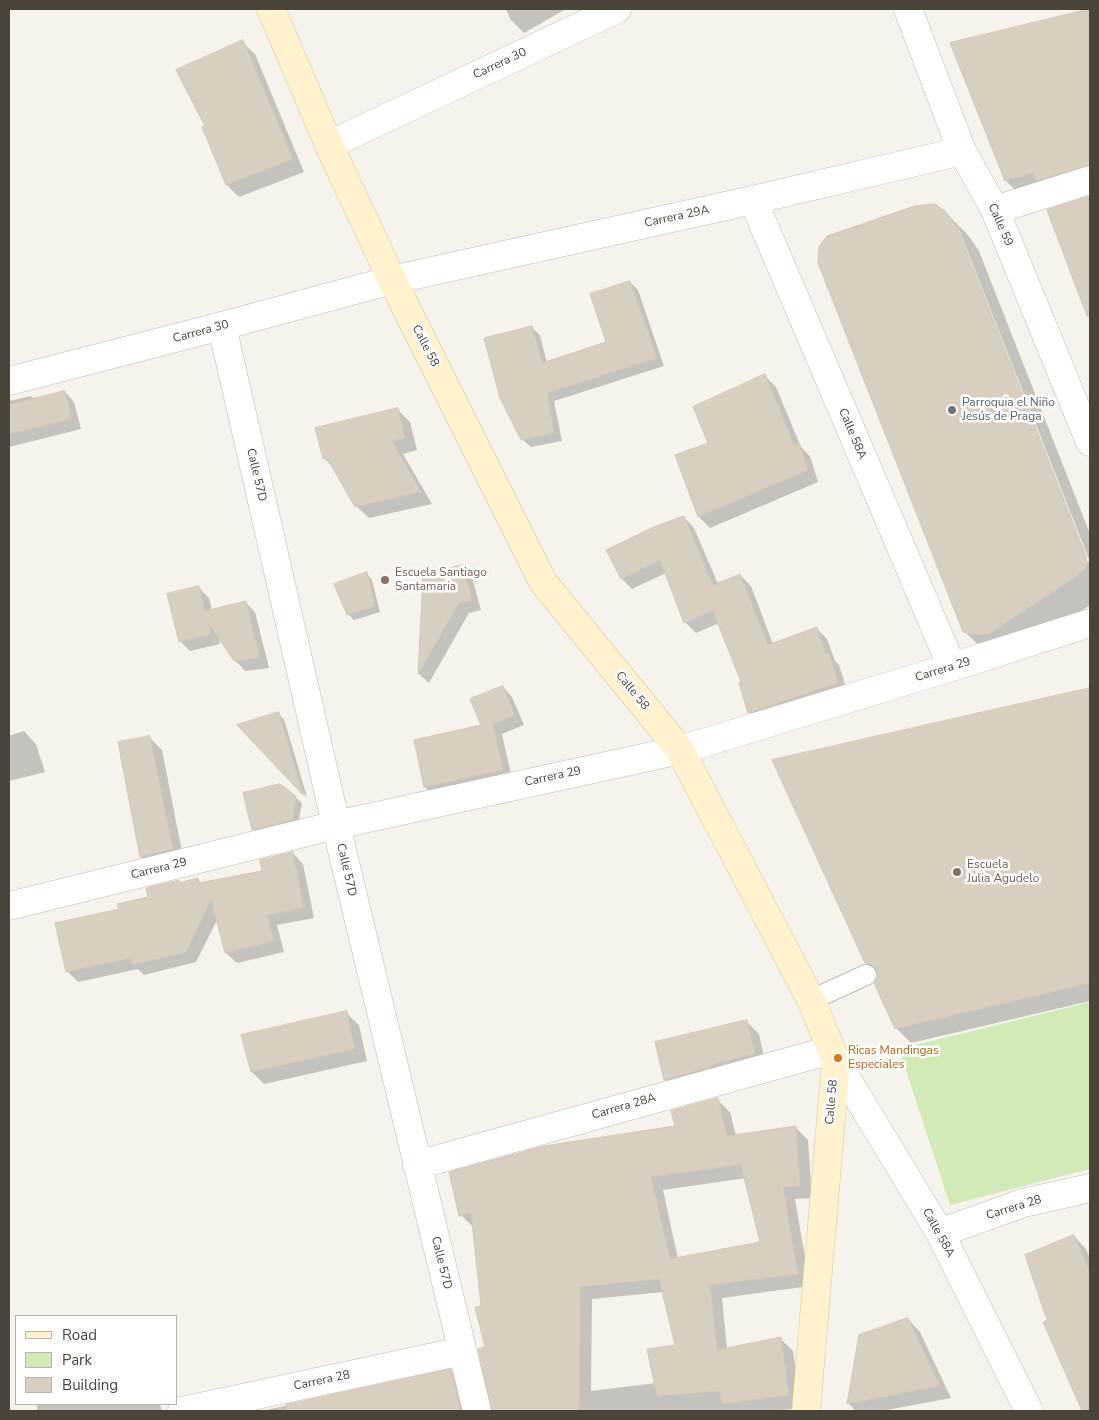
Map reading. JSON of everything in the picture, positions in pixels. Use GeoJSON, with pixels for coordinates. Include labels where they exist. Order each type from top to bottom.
{"type":"FeatureCollection","features":[{"type":"Feature","properties":{"kind":"street","name":"Calle 58"},"geometry":{"type":"LineString","coordinates":[[271,9],[329,145],[392,280],[543,582],[680,750],[810,1000],[833,1056],[806,1411]]}},
{"type":"Feature","properties":{"kind":"street","name":"Carrera 30"},"geometry":{"type":"LineString","coordinates":[[329,145],[617,9]]}},
{"type":"Feature","properties":{"kind":"street","name":"Calle 59"},"geometry":{"type":"LineString","coordinates":[[908,9],[962,151],[995,210],[1090,442]]}},
{"type":"Feature","properties":{"kind":"street","name":"Carrera 29A"},"geometry":{"type":"LineString","coordinates":[[392,280],[962,151]]}},
{"type":"Feature","properties":{"kind":"street"},"geometry":{"type":"LineString","coordinates":[[995,210],[1090,180]]}},
{"type":"Feature","properties":{"kind":"street","name":"Calle 58A"},"geometry":{"type":"LineString","coordinates":[[752,200],[952,667]]}},
{"type":"Feature","properties":{"kind":"street","name":"Carrera 30"},"geometry":{"type":"LineString","coordinates":[[9,381],[392,280]]}},
{"type":"Feature","properties":{"kind":"street","name":"Calle 57D"},"geometry":{"type":"LineString","coordinates":[[222,326],[336,825],[477,1411]]}},
{"type":"Feature","properties":{"kind":"street","name":"Carrera 29"},"geometry":{"type":"LineString","coordinates":[[9,906],[336,825],[680,750],[1090,623]]}},
{"type":"Feature","properties":{"kind":"street","name":"Calle 58A"},"geometry":{"type":"LineString","coordinates":[[833,1056],[940,1233],[1029,1411]]}},
{"type":"Feature","properties":{"kind":"street","name":"Carrera 28A"},"geometry":{"type":"LineString","coordinates":[[417,1165],[833,1056]]}},
{"type":"Feature","properties":{"kind":"street","name":"Carrera 28"},"geometry":{"type":"LineString","coordinates":[[940,1233],[1023,1204],[1090,1188]]}},
{"type":"Feature","properties":{"kind":"street","name":"Carrera 28"},"geometry":{"type":"LineString","coordinates":[[182,1411],[462,1351]]}},
{"type":"Feature","properties":{"kind":"lane"},"geometry":{"type":"LineString","coordinates":[[810,1000],[866,975]]}},
{"type":"Feature","properties":{"kind":"green space"},"geometry":{"type":"Polygon","coordinates":[[[1090,1002],[1090,1169],[950,1205],[899,1049],[1090,1002]]]}},
{"type":"Feature","properties":{"kind":"building"},"geometry":{"type":"Polygon","coordinates":[[[1090,9],[1090,165],[1036,181],[1034,173],[1005,181],[950,43],[1090,9]]]}},
{"type":"Feature","properties":{"kind":"building"},"geometry":{"type":"Polygon","coordinates":[[[243,40],[293,159],[226,185],[202,127],[205,126],[176,70],[243,40]]]}},
{"type":"Feature","properties":{"kind":"building"},"geometry":{"type":"Polygon","coordinates":[[[1090,196],[1090,316],[1087,316],[1047,210],[1090,196]]]}},
{"type":"Feature","properties":{"kind":"building","name":"Parroquia el Niño Jesús de Praga"},"geometry":{"type":"Polygon","coordinates":[[[935,204],[945,211],[957,227],[1086,556],[1087,566],[1077,576],[989,634],[975,635],[963,632],[818,263],[819,247],[827,236],[915,206],[935,204]]]}},
{"type":"Feature","properties":{"kind":"building"},"geometry":{"type":"Polygon","coordinates":[[[630,281],[657,358],[547,393],[554,433],[521,440],[500,398],[484,338],[532,326],[542,363],[606,342],[590,294],[630,281]]]}},
{"type":"Feature","properties":{"kind":"building"},"geometry":{"type":"Polygon","coordinates":[[[765,374],[794,445],[799,443],[808,470],[698,517],[675,455],[708,443],[693,407],[765,374]]]}},
{"type":"Feature","properties":{"kind":"building"},"geometry":{"type":"Polygon","coordinates":[[[65,391],[72,419],[9,434],[9,405],[65,391]]]}},
{"type":"Feature","properties":{"kind":"building"},"geometry":{"type":"Polygon","coordinates":[[[398,408],[405,438],[392,441],[421,492],[355,507],[327,458],[323,459],[315,428],[398,408]]]}},
{"type":"Feature","properties":{"kind":"building"},"geometry":{"type":"Polygon","coordinates":[[[684,516],[713,585],[740,574],[768,645],[817,627],[826,654],[829,653],[838,683],[748,713],[739,683],[741,682],[713,611],[684,623],[660,560],[621,579],[606,550],[654,527],[684,516]]]}},
{"type":"Feature","properties":{"kind":"building"},"geometry":{"type":"Polygon","coordinates":[[[463,565],[472,600],[459,603],[418,674],[423,575],[463,565]]]}},
{"type":"Feature","properties":{"kind":"building"},"geometry":{"type":"Polygon","coordinates":[[[367,572],[375,606],[347,615],[334,584],[367,572]]]}},
{"type":"Feature","properties":{"kind":"building"},"geometry":{"type":"Polygon","coordinates":[[[199,586],[205,611],[246,601],[260,658],[234,661],[208,622],[211,634],[179,642],[167,594],[199,586]]]}},
{"type":"Feature","properties":{"kind":"building"},"geometry":{"type":"Polygon","coordinates":[[[503,686],[515,715],[493,724],[503,770],[424,787],[414,740],[481,725],[470,699],[503,686]]]}},
{"type":"Feature","properties":{"kind":"building","name":"Escuela Julia Agudelo"},"geometry":{"type":"Polygon","coordinates":[[[1090,688],[1090,983],[895,1029],[874,983],[878,977],[877,970],[872,965],[865,963],[772,760],[1090,688]]]}},
{"type":"Feature","properties":{"kind":"building"},"geometry":{"type":"Polygon","coordinates":[[[279,712],[303,795],[237,725],[279,712]]]}},
{"type":"Feature","properties":{"kind":"building"},"geometry":{"type":"Polygon","coordinates":[[[150,736],[173,849],[140,857],[118,742],[150,736]]]}},
{"type":"Feature","properties":{"kind":"building"},"geometry":{"type":"Polygon","coordinates":[[[280,784],[296,796],[293,820],[252,830],[243,793],[280,784]]]}},
{"type":"Feature","properties":{"kind":"building"},"geometry":{"type":"Polygon","coordinates":[[[293,852],[304,908],[267,915],[274,941],[225,953],[211,899],[186,952],[132,965],[131,958],[66,972],[55,923],[119,909],[117,904],[148,897],[146,888],[179,880],[179,883],[198,878],[199,883],[262,871],[260,860],[293,852]]]}},
{"type":"Feature","properties":{"kind":"building"},"geometry":{"type":"Polygon","coordinates":[[[347,1011],[355,1049],[251,1072],[241,1035],[347,1011]]]}},
{"type":"Feature","properties":{"kind":"building"},"geometry":{"type":"Polygon","coordinates":[[[747,1020],[755,1054],[710,1065],[711,1067],[664,1080],[655,1042],[747,1020]]]}},
{"type":"Feature","properties":{"kind":"building"},"geometry":{"type":"Polygon","coordinates":[[[718,1098],[727,1136],[796,1126],[800,1186],[783,1187],[798,1274],[710,1285],[717,1350],[781,1337],[789,1395],[722,1404],[720,1391],[657,1396],[647,1349],[675,1345],[659,1279],[580,1287],[579,1411],[492,1411],[478,1349],[485,1347],[475,1307],[481,1306],[471,1213],[459,1216],[449,1172],[544,1146],[675,1126],[671,1111],[718,1098]],[[741,1165],[651,1177],[670,1259],[760,1242],[741,1165]]]}},
{"type":"Feature","properties":{"kind":"building"},"geometry":{"type":"Polygon","coordinates":[[[1074,1235],[1090,1273],[1090,1411],[1082,1411],[1043,1322],[1047,1320],[1025,1255],[1074,1235]]]}},
{"type":"Feature","properties":{"kind":"building"},"geometry":{"type":"Polygon","coordinates":[[[908,1318],[940,1386],[847,1404],[859,1335],[908,1318]]]}},
{"type":"Feature","properties":{"kind":"building"},"geometry":{"type":"Polygon","coordinates":[[[451,1369],[461,1411],[286,1411],[286,1405],[451,1369]]]}},
{"type":"Feature","properties":{"kind":"place","name":"Parroquia el Niño Jesús de Praga"},"geometry":{"type":"Point","coordinates":[952,410]}},
{"type":"Feature","properties":{"kind":"place","name":"Escuela Santiago Santamaria"},"geometry":{"type":"Point","coordinates":[385,580]}},
{"type":"Feature","properties":{"kind":"place","name":"Escuela Julia Agudelo"},"geometry":{"type":"Point","coordinates":[957,872]}},
{"type":"Feature","properties":{"kind":"place","name":"Ricas Mandingas Especiales"},"geometry":{"type":"Point","coordinates":[838,1058]}}]}
